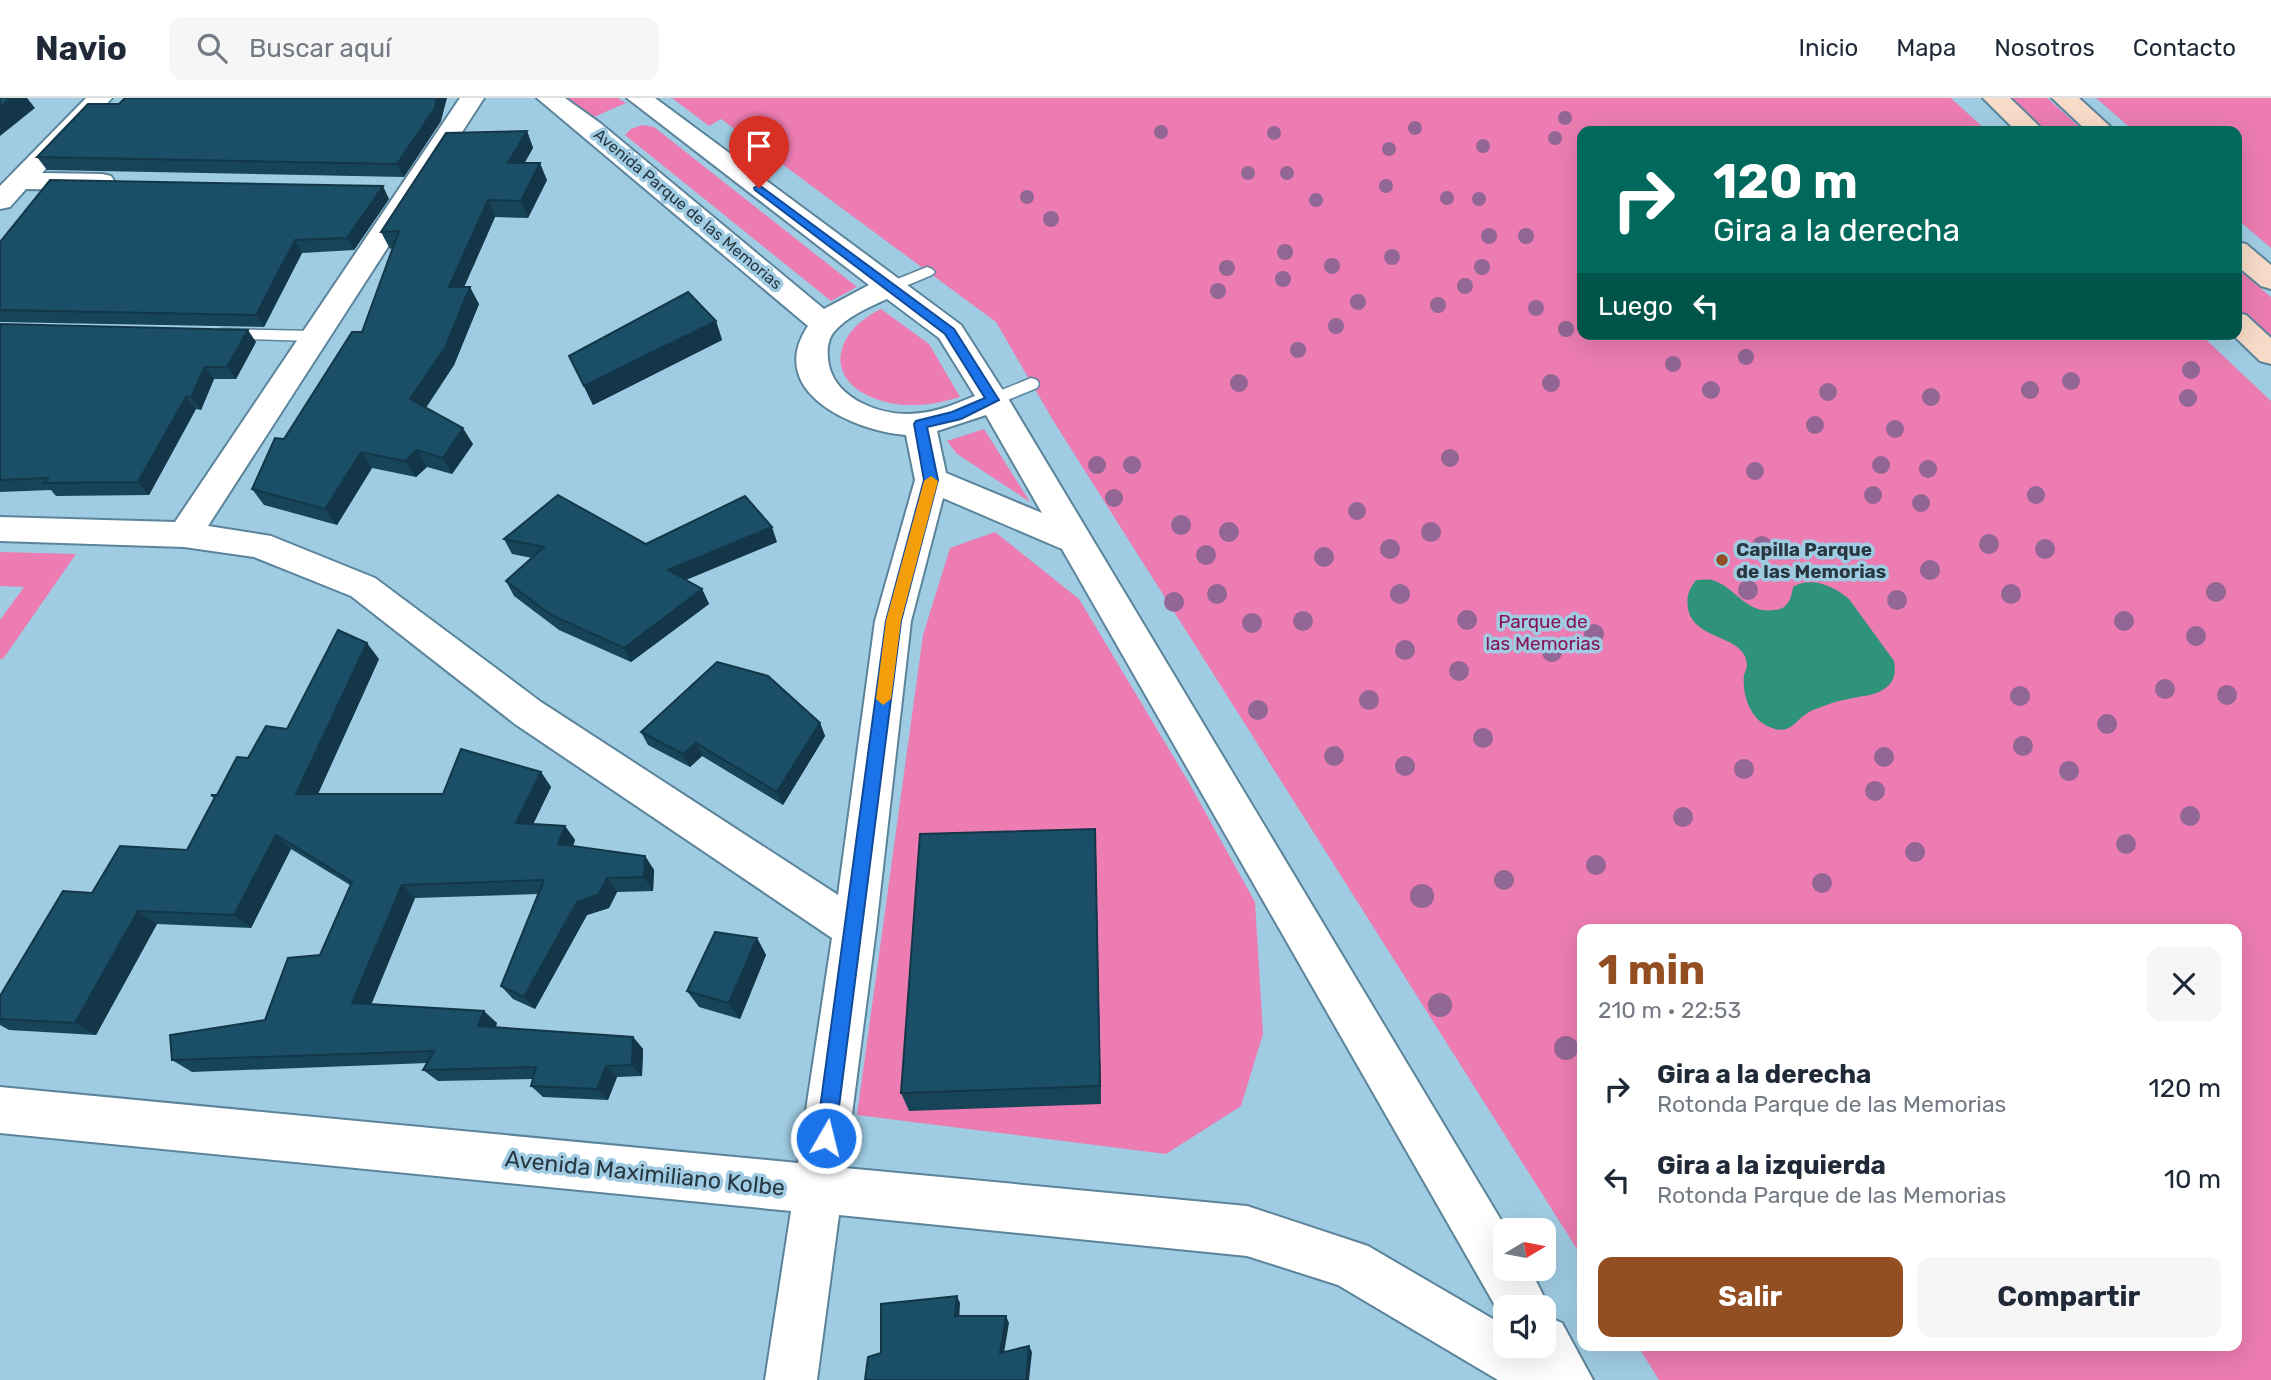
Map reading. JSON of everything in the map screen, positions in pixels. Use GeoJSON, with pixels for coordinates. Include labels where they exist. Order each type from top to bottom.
{"type":"FeatureCollection","features":[{"type":"Feature","properties":{"kind":"main road"},"geometry":{"type":"LineString","coordinates":[[1995,98],[2026,126]]}},
{"type":"Feature","properties":{"kind":"main road"},"geometry":{"type":"LineString","coordinates":[[2064,98],[2096,126]]}},
{"type":"Feature","properties":{"kind":"main road"},"geometry":{"type":"LineString","coordinates":[[2242,255],[2271,280]]}},
{"type":"Feature","properties":{"kind":"main road"},"geometry":{"type":"LineString","coordinates":[[2242,327],[2271,354]]}},
{"type":"Feature","properties":{"kind":"street"},"geometry":{"type":"LineString","coordinates":[[0,201],[100,98]]}},
{"type":"Feature","properties":{"kind":"street"},"geometry":{"type":"LineString","coordinates":[[184,535],[314,336],[398,188],[472,98]]}},
{"type":"Feature","properties":{"kind":"street","name":"Avenida Parque de las Memorias"},"geometry":{"type":"LineString","coordinates":[[549,98],[624,113],[891,287]]}},
{"type":"Feature","properties":{"kind":"street","name":"Avenida Parque de las Memorias"},"geometry":{"type":"LineString","coordinates":[[624,113],[824,324]]}},
{"type":"Feature","properties":{"kind":"street"},"geometry":{"type":"LineString","coordinates":[[19,181],[128,183]]}},
{"type":"Feature","properties":{"kind":"street"},"geometry":{"type":"LineString","coordinates":[[993,400],[956,416],[920,424],[875,421],[838,404],[817,383],[811,359],[813,342],[824,324],[856,301],[891,287],[950,332],[993,400],[1517,1295]]}},
{"type":"Feature","properties":{"kind":"street"},"geometry":{"type":"LineString","coordinates":[[791,1380],[855,929],[893,621],[931,480],[920,424]]}},
{"type":"Feature","properties":{"kind":"street"},"geometry":{"type":"LineString","coordinates":[[931,480],[1075,540]]}},
{"type":"Feature","properties":{"kind":"street"},"geometry":{"type":"LineString","coordinates":[[0,529],[184,535],[259,545],[363,586],[528,713],[855,929]]}},
{"type":"Feature","properties":{"kind":"street","name":"Avenida Maximiliano Kolbe"},"geometry":{"type":"LineString","coordinates":[[0,1110],[1247,1231],[1350,1264],[1548,1380]]}},
{"type":"Feature","properties":{"kind":"street"},"geometry":{"type":"LineString","coordinates":[[1554,1358],[1567,1380]]}},
{"type":"Feature","properties":{"kind":"lane"},"geometry":{"type":"LineString","coordinates":[[891,287],[927,272]]}},
{"type":"Feature","properties":{"kind":"lane"},"geometry":{"type":"LineString","coordinates":[[205,334],[314,336]]}},
{"type":"Feature","properties":{"kind":"lane"},"geometry":{"type":"LineString","coordinates":[[993,400],[1031,384]]}},
{"type":"Feature","properties":{"kind":"green space"},"geometry":{"type":"Polygon","coordinates":[[[568,98],[618,98],[626,103],[594,117],[568,98]]]}},
{"type":"Feature","properties":{"kind":"green space","name":"Parque de las Memorias"},"geometry":{"type":"Polygon","coordinates":[[[672,98],[1951,98],[1982,126],[1577,126],[1577,340],[2206,340],[2271,401],[2271,1380],[1659,1380],[1641,1351],[2242,1351],[2242,924],[1577,924],[1577,1249],[1054,422],[996,322],[721,119],[709,126],[672,98]]]}},
{"type":"Feature","properties":{"kind":"green space"},"geometry":{"type":"Polygon","coordinates":[[[2007,98],[2047,98],[2078,126],[2038,126],[2007,98]]]}},
{"type":"Feature","properties":{"kind":"green space"},"geometry":{"type":"Polygon","coordinates":[[[2096,98],[2271,98],[2271,248],[2242,223],[2242,126],[2128,126],[2096,98]]]}},
{"type":"Feature","properties":{"kind":"green space"},"geometry":{"type":"Polygon","coordinates":[[[642,125],[654,127],[857,287],[831,301],[625,135],[631,129],[642,125]]]}},
{"type":"Feature","properties":{"kind":"green space"},"geometry":{"type":"Polygon","coordinates":[[[2242,272],[2271,297],[2271,339],[2242,313],[2242,272]]]}},
{"type":"Feature","properties":{"kind":"green space"},"geometry":{"type":"Polygon","coordinates":[[[881,309],[929,344],[960,397],[943,402],[908,405],[869,396],[853,386],[844,374],[840,361],[843,347],[850,333],[863,320],[881,309]]]}},
{"type":"Feature","properties":{"kind":"green space"},"geometry":{"type":"Polygon","coordinates":[[[984,429],[1030,502],[957,454],[947,441],[984,429]]]}},
{"type":"Feature","properties":{"kind":"green space"},"geometry":{"type":"Polygon","coordinates":[[[995,532],[1079,599],[1188,781],[1255,902],[1263,1034],[1241,1106],[1166,1154],[857,1115],[923,635],[950,548],[995,532]]]}},
{"type":"Feature","properties":{"kind":"green space"},"geometry":{"type":"Polygon","coordinates":[[[0,552],[76,554],[3,659],[0,659],[0,620],[24,587],[0,586],[0,552]]]}},
{"type":"Feature","properties":{"kind":"shaded area"},"geometry":{"type":"Polygon","coordinates":[[[1696,580],[1710,580],[1721,584],[1748,604],[1764,610],[1783,608],[1790,599],[1793,587],[1807,582],[1836,590],[1849,599],[1894,661],[1893,680],[1876,693],[1813,710],[1788,728],[1782,730],[1767,726],[1751,711],[1746,697],[1744,675],[1747,665],[1744,655],[1730,642],[1709,633],[1693,620],[1687,601],[1696,580]]]}},
{"type":"Feature","properties":{"kind":"building"},"geometry":{"type":"Polygon","coordinates":[[[0,98],[11,98],[0,107],[0,98]]]}},
{"type":"Feature","properties":{"kind":"building"},"geometry":{"type":"Polygon","coordinates":[[[125,98],[437,98],[435,108],[397,164],[37,157],[88,104],[119,104],[125,98]]]}},
{"type":"Feature","properties":{"kind":"building"},"geometry":{"type":"Polygon","coordinates":[[[527,131],[508,163],[540,163],[521,201],[488,200],[449,287],[470,287],[445,348],[410,399],[463,428],[443,458],[417,450],[405,461],[361,452],[325,509],[252,489],[275,438],[284,439],[352,332],[362,332],[399,231],[381,232],[446,133],[527,131]]]}},
{"type":"Feature","properties":{"kind":"building"},"geometry":{"type":"Polygon","coordinates":[[[50,180],[383,186],[347,238],[295,240],[256,315],[0,310],[0,242],[50,180]]]}},
{"type":"Feature","properties":{"kind":"building"},"geometry":{"type":"Polygon","coordinates":[[[688,292],[716,321],[584,386],[569,356],[688,292]]]}},
{"type":"Feature","properties":{"kind":"building"},"geometry":{"type":"Polygon","coordinates":[[[0,324],[248,330],[227,367],[205,367],[191,397],[186,397],[138,482],[44,483],[48,478],[0,480],[0,324]]]}},
{"type":"Feature","properties":{"kind":"building"},"geometry":{"type":"Polygon","coordinates":[[[558,495],[646,544],[745,496],[772,527],[668,570],[702,589],[624,648],[551,615],[506,581],[544,547],[504,539],[558,495]]]}},
{"type":"Feature","properties":{"kind":"building"},"geometry":{"type":"Polygon","coordinates":[[[338,630],[367,643],[296,794],[443,794],[461,749],[541,772],[516,823],[565,826],[558,844],[645,856],[644,877],[607,878],[599,894],[577,902],[524,997],[501,986],[544,880],[402,885],[352,1003],[484,1011],[478,1026],[633,1037],[632,1065],[606,1066],[597,1089],[531,1086],[536,1067],[423,1070],[434,1051],[172,1060],[170,1035],[265,1020],[288,958],[320,955],[352,882],[276,835],[234,915],[138,911],[75,1023],[0,1019],[0,996],[63,891],[92,893],[120,846],[187,850],[215,797],[211,795],[217,795],[237,757],[248,758],[266,726],[287,729],[338,630]]]}},
{"type":"Feature","properties":{"kind":"building"},"geometry":{"type":"Polygon","coordinates":[[[717,662],[768,676],[820,723],[777,792],[696,743],[683,754],[641,732],[717,662]]]}},
{"type":"Feature","properties":{"kind":"building"},"geometry":{"type":"Polygon","coordinates":[[[1095,829],[1100,1086],[901,1093],[920,834],[1095,829]]]}},
{"type":"Feature","properties":{"kind":"building"},"geometry":{"type":"Polygon","coordinates":[[[715,932],[757,938],[729,1003],[687,991],[715,932]]]}},
{"type":"Feature","properties":{"kind":"building"},"geometry":{"type":"Polygon","coordinates":[[[957,1296],[955,1316],[1006,1316],[1000,1353],[1029,1346],[1026,1380],[865,1380],[868,1357],[881,1353],[881,1304],[957,1296]]]}},
{"type":"Feature","properties":{"kind":"slow traffic"},"geometry":{"type":"LineString","coordinates":[[883,699],[893,621],[931,481]]}},
{"type":"Feature","properties":{"kind":"place","name":"Capilla Parque de las Memorias"},"geometry":{"type":"Point","coordinates":[1722,560]}},
{"type":"Feature","properties":{"kind":"route"},"geometry":{"type":"LineString","coordinates":[[759,188],[950,332],[993,400],[956,416],[920,424],[931,480],[893,621],[826,1138]]}}]}
